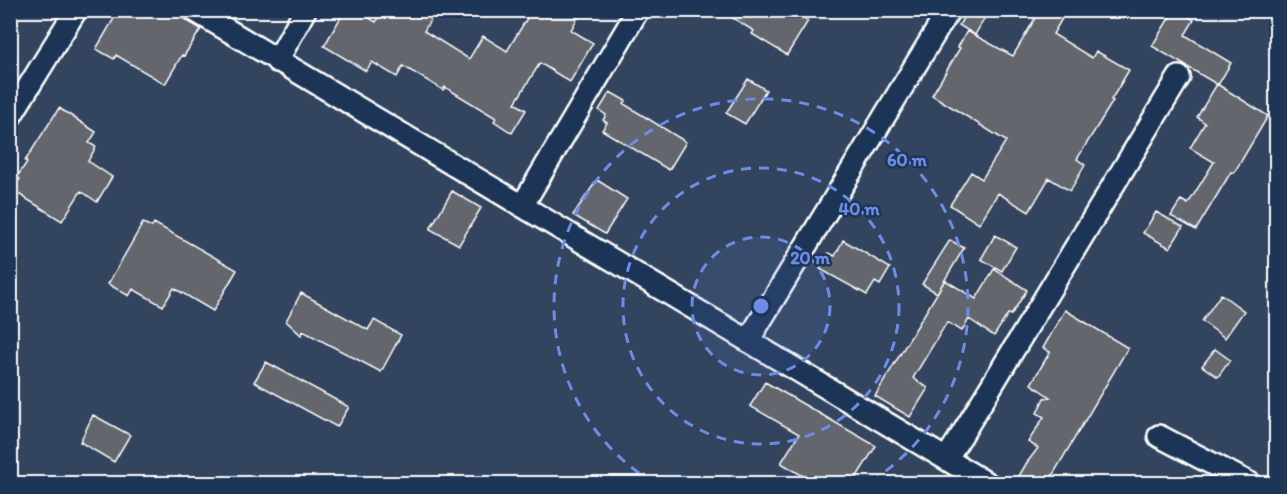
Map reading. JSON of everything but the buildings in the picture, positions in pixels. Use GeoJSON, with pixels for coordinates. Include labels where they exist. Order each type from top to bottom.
{"type":"FeatureCollection","features":[{"type":"Feature","properties":{"kind":"street"},"geometry":{"type":"LineString","coordinates":[[10,117],[76,10]]}},
{"type":"Feature","properties":{"kind":"street"},"geometry":{"type":"LineString","coordinates":[[194,10],[988,483]]}},
{"type":"Feature","properties":{"kind":"street"},"geometry":{"type":"LineString","coordinates":[[277,61],[305,10]]}},
{"type":"Feature","properties":{"kind":"street"},"geometry":{"type":"LineString","coordinates":[[522,206],[638,10]]}},
{"type":"Feature","properties":{"kind":"street"},"geometry":{"type":"LineString","coordinates":[[748,341],[949,10]]}},
{"type":"Feature","properties":{"kind":"street"},"geometry":{"type":"LineString","coordinates":[[946,459],[1179,77]]}},
{"type":"Feature","properties":{"kind":"street"},"geometry":{"type":"LineString","coordinates":[[1159,436],[1251,483]]}}]}
